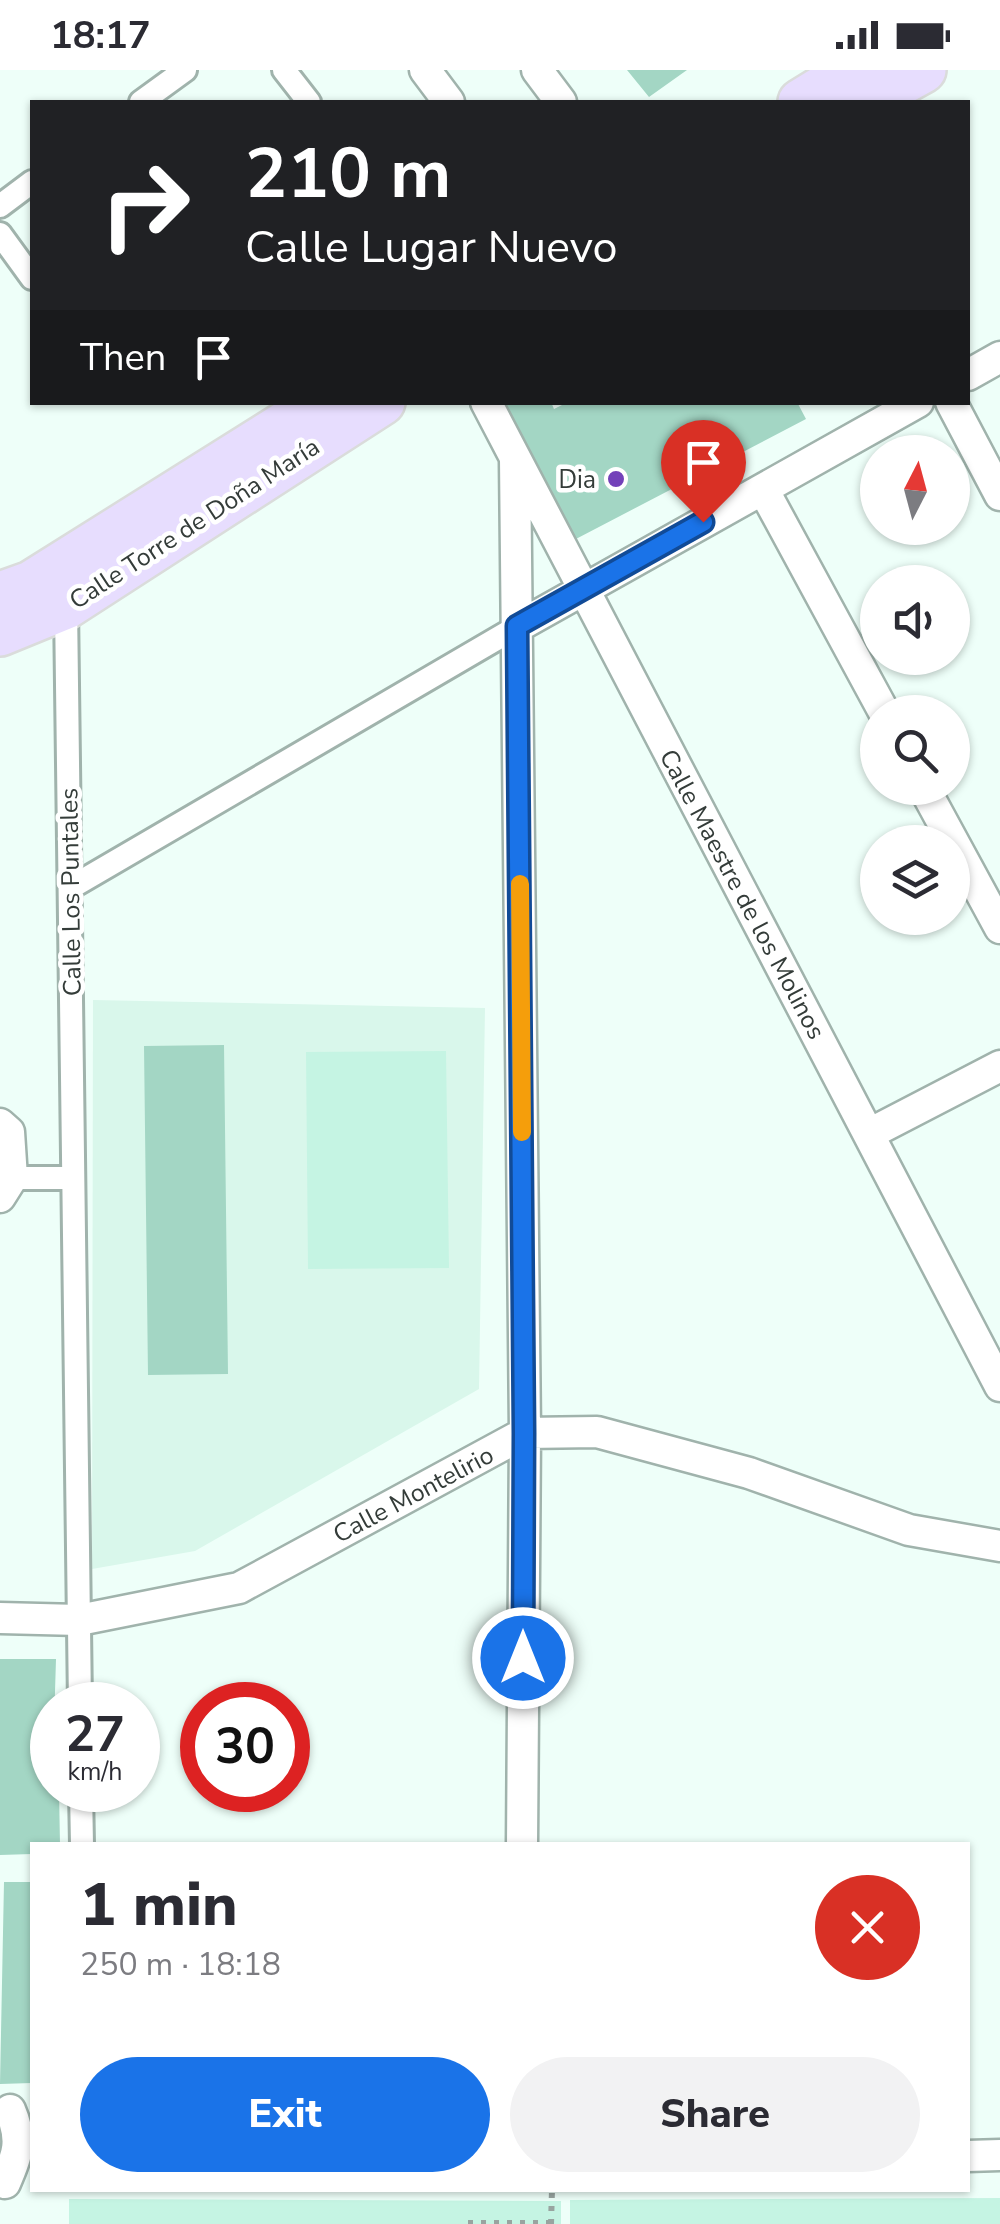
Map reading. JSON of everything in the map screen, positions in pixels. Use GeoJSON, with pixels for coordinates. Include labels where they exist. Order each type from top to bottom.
{"type":"FeatureCollection","features":[{"type":"Feature","properties":{"kind":"main road"},"geometry":{"type":"LineString","coordinates":[[804,100],[853,70]]}},
{"type":"Feature","properties":{"kind":"main road"},"geometry":{"type":"LineString","coordinates":[[869,100],[923,70]]}},
{"type":"Feature","properties":{"kind":"main road","name":"Calle Torre de Doña María"},"geometry":{"type":"LineString","coordinates":[[0,595],[31,584],[316,405]]}},
{"type":"Feature","properties":{"kind":"main road","name":"Calle Torre de Doña María"},"geometry":{"type":"LineString","coordinates":[[0,633],[66,606],[377,405]]}},
{"type":"Feature","properties":{"kind":"street"},"geometry":{"type":"LineString","coordinates":[[144,100],[186,70]]}},
{"type":"Feature","properties":{"kind":"street"},"geometry":{"type":"LineString","coordinates":[[284,70],[307,100]]}},
{"type":"Feature","properties":{"kind":"street"},"geometry":{"type":"LineString","coordinates":[[425,70],[448,100]]}},
{"type":"Feature","properties":{"kind":"street"},"geometry":{"type":"LineString","coordinates":[[536,70],[559,100]]}},
{"type":"Feature","properties":{"kind":"street"},"geometry":{"type":"LineString","coordinates":[[1,202],[30,183]]}},
{"type":"Feature","properties":{"kind":"street"},"geometry":{"type":"LineString","coordinates":[[0,234],[30,275]]}},
{"type":"Feature","properties":{"kind":"street"},"geometry":{"type":"LineString","coordinates":[[970,374],[1000,357]]}},
{"type":"Feature","properties":{"kind":"street","name":"Calle Maestre de los Molinos"},"geometry":{"type":"LineString","coordinates":[[488,405],[1000,1386]]}},
{"type":"Feature","properties":{"kind":"street"},"geometry":{"type":"LineString","coordinates":[[70,888],[517,626],[913,405]]}},
{"type":"Feature","properties":{"kind":"street"},"geometry":{"type":"LineString","coordinates":[[953,405],[1000,495]]}},
{"type":"Feature","properties":{"kind":"street"},"geometry":{"type":"LineString","coordinates":[[516,459],[524,1433],[522,1842]]}},
{"type":"Feature","properties":{"kind":"street"},"geometry":{"type":"LineString","coordinates":[[763,489],[875,695]]}},
{"type":"Feature","properties":{"kind":"street","name":"Calle Los Puntales"},"geometry":{"type":"LineString","coordinates":[[66,606],[80,1682]]}},
{"type":"Feature","properties":{"kind":"street"},"geometry":{"type":"LineString","coordinates":[[933,805],[1000,928]]}},
{"type":"Feature","properties":{"kind":"street"},"geometry":{"type":"LineString","coordinates":[[868,1134],[1000,1066]]}},
{"type":"Feature","properties":{"kind":"street"},"geometry":{"type":"LineString","coordinates":[[0,1124],[10,1132],[6,1187],[74,1178]]}},
{"type":"Feature","properties":{"kind":"street","name":"Calle Montelirio"},"geometry":{"type":"LineString","coordinates":[[0,1618],[79,1620],[239,1588],[524,1433],[596,1432],[749,1473],[910,1530],[1000,1546]]}},
{"type":"Feature","properties":{"kind":"street"},"geometry":{"type":"LineString","coordinates":[[82,1812],[82,1842]]}},
{"type":"Feature","properties":{"kind":"street"},"geometry":{"type":"LineString","coordinates":[[12,2183],[19,2131],[14,2115]]}},
{"type":"Feature","properties":{"kind":"street"},"geometry":{"type":"LineString","coordinates":[[970,2156],[1000,2155]]}},
{"type":"Feature","properties":{"kind":"path"},"geometry":{"type":"LineString","coordinates":[[468,2224],[552,2224],[552,2192]]}},
{"type":"Feature","properties":{"kind":"shaded area"},"geometry":{"type":"Polygon","coordinates":[[[93,1000],[485,1008],[479,1389],[195,1551],[92,1569],[93,1000]]]}},
{"type":"Feature","properties":{"kind":"shaded area"},"geometry":{"type":"Polygon","coordinates":[[[446,1051],[449,1268],[308,1269],[306,1052],[446,1051]]]}},
{"type":"Feature","properties":{"kind":"shaded area"},"geometry":{"type":"Polygon","coordinates":[[[1000,2198],[1000,2224],[570,2224],[570,2200],[1000,2198]]]}},
{"type":"Feature","properties":{"kind":"shaded area"},"geometry":{"type":"Polygon","coordinates":[[[69,2199],[561,2201],[561,2224],[69,2224],[69,2199]]]}},
{"type":"Feature","properties":{"kind":"building"},"geometry":{"type":"Polygon","coordinates":[[[627,70],[687,70],[649,97],[627,70]]]}},
{"type":"Feature","properties":{"kind":"building","name":"Dia"},"geometry":{"type":"Polygon","coordinates":[[[503,405],[552,405],[554,409],[562,405],[799,405],[806,419],[574,540],[503,405]]]}},
{"type":"Feature","properties":{"kind":"building"},"geometry":{"type":"Polygon","coordinates":[[[224,1045],[228,1374],[148,1375],[144,1046],[224,1045]]]}},
{"type":"Feature","properties":{"kind":"building"},"geometry":{"type":"Polygon","coordinates":[[[0,1659],[56,1659],[55,1682],[30,1682],[30,1812],[59,1812],[60,1842],[30,1842],[30,1854],[0,1855],[0,1659]]]}},
{"type":"Feature","properties":{"kind":"building"},"geometry":{"type":"Polygon","coordinates":[[[4,1882],[30,1882],[30,2083],[0,2084],[4,1882]]]}},
{"type":"Feature","properties":{"kind":"slow traffic"},"geometry":{"type":"LineString","coordinates":[[520,884],[522,1132]]}},
{"type":"Feature","properties":{"kind":"place","name":"Dia"},"geometry":{"type":"Point","coordinates":[616,479]}},
{"type":"Feature","properties":{"kind":"route"},"geometry":{"type":"LineString","coordinates":[[523,1658],[517,626],[703,522]]}}]}
